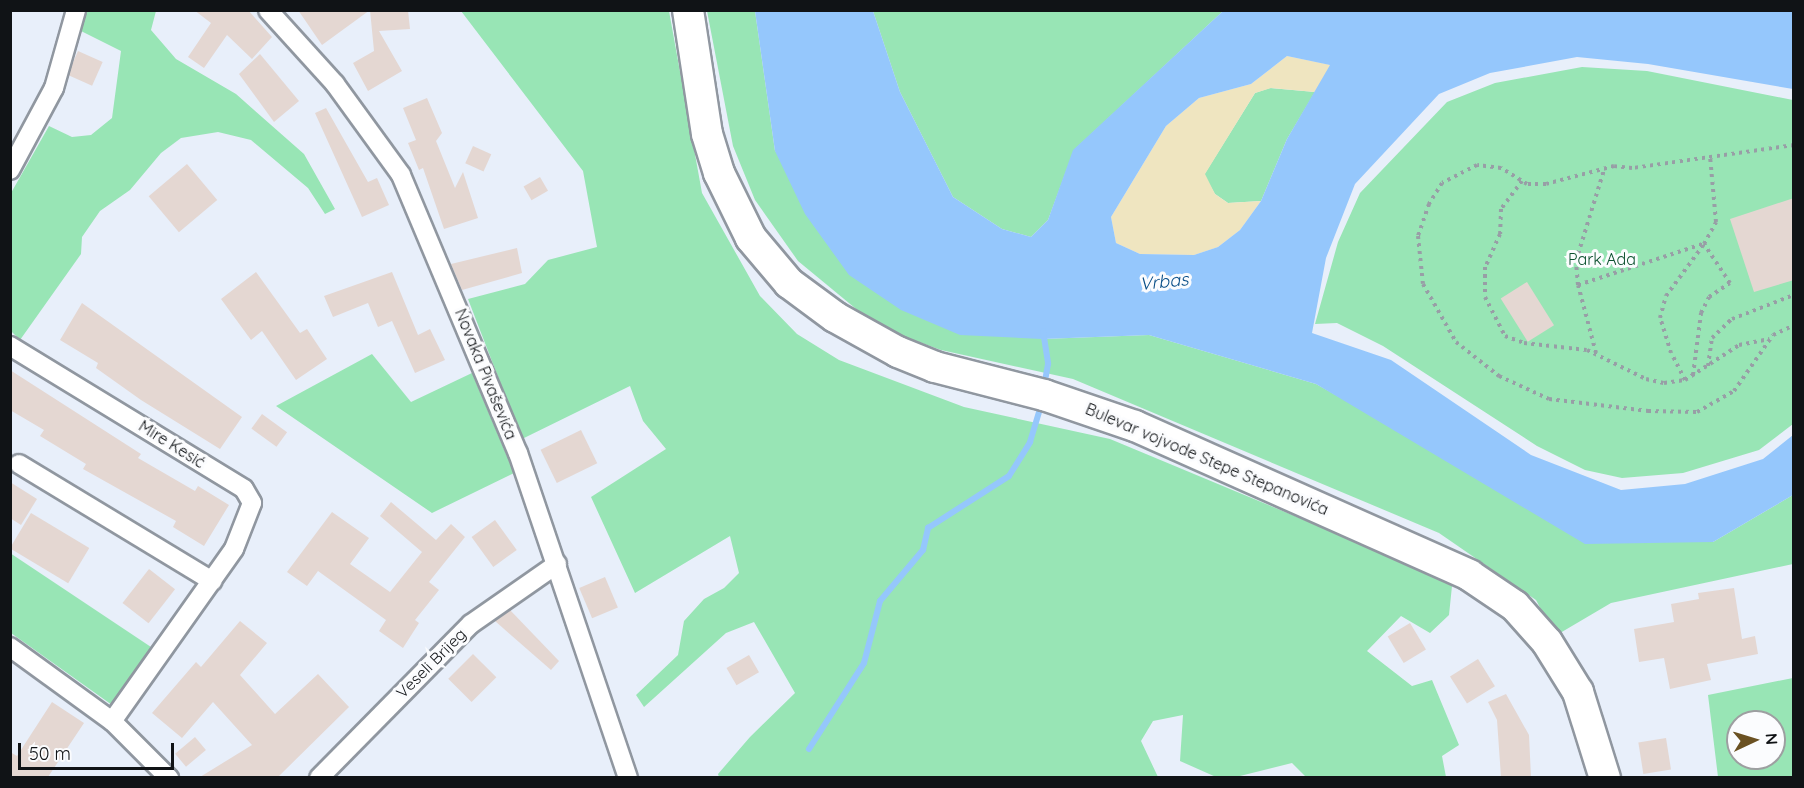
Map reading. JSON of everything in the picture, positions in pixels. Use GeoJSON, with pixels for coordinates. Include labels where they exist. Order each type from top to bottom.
{"type":"FeatureCollection","features":[{"type":"Feature","properties":{"kind":"main road","name":"Bulevar vojvode Stepe Stepanovića"},"geometry":{"type":"LineString","coordinates":[[688,10],[714,159],[740,220],[766,258],[809,299],[878,342],[935,367],[1065,401],[1218,460],[1439,559],[1515,606],[1547,642],[1578,692],[1605,777]]}},
{"type":"Feature","properties":{"kind":"street"},"geometry":{"type":"LineString","coordinates":[[10,170],[54,88],[76,10]]}},
{"type":"Feature","properties":{"kind":"street","name":"Novaka Pivaševića"},"geometry":{"type":"LineString","coordinates":[[268,10],[335,84],[400,175],[481,359],[557,564],[628,777]]}},
{"type":"Feature","properties":{"kind":"street","name":"Mire Kesić"},"geometry":{"type":"LineString","coordinates":[[10,346],[244,489],[252,503],[248,521],[212,581],[112,721]]}},
{"type":"Feature","properties":{"kind":"street"},"geometry":{"type":"LineString","coordinates":[[19,464],[212,581]]}},
{"type":"Feature","properties":{"kind":"street","name":"Veseli Brijeg"},"geometry":{"type":"LineString","coordinates":[[319,777],[471,624],[557,564]]}},
{"type":"Feature","properties":{"kind":"street"},"geometry":{"type":"LineString","coordinates":[[10,647],[112,721],[169,777]]}},
{"type":"Feature","properties":{"kind":"path"},"geometry":{"type":"LineString","coordinates":[[1769,339],[1734,391],[1697,412],[1648,411],[1549,399],[1499,376],[1456,342],[1424,284],[1418,236],[1429,204],[1442,183],[1477,165],[1501,168],[1522,181],[1546,184],[1604,169],[1794,145]]}},
{"type":"Feature","properties":{"kind":"path"},"geometry":{"type":"LineString","coordinates":[[1685,380],[1671,353],[1660,318],[1666,296],[1704,244],[1711,238],[1716,222],[1710,156]]}},
{"type":"Feature","properties":{"kind":"path"},"geometry":{"type":"LineString","coordinates":[[1596,354],[1578,285],[1576,261],[1604,169]]}},
{"type":"Feature","properties":{"kind":"path"},"geometry":{"type":"LineString","coordinates":[[1522,181],[1501,209],[1500,234],[1485,267],[1485,297],[1494,320],[1505,336],[1524,343],[1556,344],[1596,354],[1646,379],[1664,383],[1685,380],[1739,345],[1769,339],[1794,325]]}},
{"type":"Feature","properties":{"kind":"path"},"geometry":{"type":"LineString","coordinates":[[1578,285],[1704,244]]}},
{"type":"Feature","properties":{"kind":"path"},"geometry":{"type":"LineString","coordinates":[[1693,375],[1701,313],[1709,297],[1730,283],[1704,244]]}},
{"type":"Feature","properties":{"kind":"path"},"geometry":{"type":"LineString","coordinates":[[1708,367],[1712,338],[1732,319],[1794,295]]}},
{"type":"Feature","properties":{"kind":"green space"},"geometry":{"type":"Polygon","coordinates":[[[86,11],[156,11],[151,30],[176,59],[236,94],[304,154],[335,209],[325,214],[308,188],[251,140],[218,132],[181,138],[161,153],[130,190],[100,211],[82,237],[81,254],[20,340],[11,331],[11,193],[49,126],[72,137],[91,135],[112,118],[121,51],[81,31],[86,11]]]}},
{"type":"Feature","properties":{"kind":"green space"},"geometry":{"type":"Polygon","coordinates":[[[461,11],[669,11],[702,193],[760,296],[797,334],[839,360],[964,407],[1110,439],[1417,567],[1452,586],[1449,615],[1430,633],[1401,616],[1367,651],[1412,686],[1432,680],[1459,745],[1442,756],[1446,777],[1306,777],[1292,763],[1236,777],[1216,777],[1180,761],[1183,715],[1153,721],[1141,741],[1158,777],[719,777],[718,774],[750,737],[795,693],[754,622],[726,633],[644,707],[636,695],[678,655],[684,621],[704,599],[724,588],[739,573],[730,536],[635,593],[591,497],[666,449],[643,421],[630,386],[522,439],[468,299],[525,284],[548,260],[597,247],[583,171],[461,11]]]}},
{"type":"Feature","properties":{"kind":"green space"},"geometry":{"type":"Polygon","coordinates":[[[707,11],[755,11],[775,151],[1042,339],[1149,335],[1316,384],[1384,422],[1713,542],[1793,495],[1793,564],[1611,603],[1555,636],[1536,600],[1439,533],[1073,379],[941,350],[878,327],[798,261],[755,200],[733,146],[707,11]]]}},
{"type":"Feature","properties":{"kind":"green space"},"geometry":{"type":"Polygon","coordinates":[[[873,11],[1223,11],[1074,150],[1048,220],[1031,237],[1002,229],[953,197],[900,92],[873,11]]]}},
{"type":"Feature","properties":{"kind":"green space","name":"Park Ada"},"geometry":{"type":"Polygon","coordinates":[[[1582,67],[1647,71],[1793,100],[1793,424],[1759,450],[1683,473],[1622,478],[1585,470],[1537,446],[1383,346],[1337,323],[1315,324],[1338,242],[1360,193],[1447,102],[1495,83],[1582,67]]]}},
{"type":"Feature","properties":{"kind":"green space"},"geometry":{"type":"Polygon","coordinates":[[[1270,88],[1315,92],[1287,139],[1261,201],[1228,203],[1215,194],[1204,175],[1255,93],[1270,88]]]}},
{"type":"Feature","properties":{"kind":"green space"},"geometry":{"type":"Polygon","coordinates":[[[372,354],[411,402],[472,373],[514,473],[432,513],[276,406],[372,354]]]}},
{"type":"Feature","properties":{"kind":"green space"},"geometry":{"type":"Polygon","coordinates":[[[10,553],[154,649],[112,705],[11,633],[10,553]]]}},
{"type":"Feature","properties":{"kind":"green space"},"geometry":{"type":"Polygon","coordinates":[[[1793,678],[1793,777],[1718,777],[1708,695],[1793,678]]]}},
{"type":"Feature","properties":{"kind":"sand"},"geometry":{"type":"Polygon","coordinates":[[[1287,56],[1331,65],[1315,92],[1271,88],[1255,93],[1205,174],[1215,194],[1228,203],[1261,201],[1240,230],[1218,247],[1194,255],[1140,254],[1116,243],[1111,217],[1166,126],[1199,98],[1251,84],[1287,56]]]}},
{"type":"Feature","properties":{"kind":"water","name":"Vrbas"},"geometry":{"type":"Polygon","coordinates":[[[755,11],[873,11],[900,92],[953,197],[1002,229],[1031,237],[1048,220],[1073,150],[1223,11],[1793,11],[1793,89],[1648,64],[1577,57],[1490,73],[1439,94],[1355,184],[1326,258],[1312,333],[1391,360],[1531,455],[1621,490],[1685,484],[1763,459],[1793,435],[1793,495],[1713,542],[1585,544],[1316,384],[1149,335],[1042,339],[960,335],[901,310],[849,275],[805,214],[775,151],[755,11]],[[1287,56],[1251,84],[1199,98],[1166,126],[1111,217],[1116,243],[1140,254],[1194,255],[1218,247],[1240,230],[1261,201],[1287,139],[1330,65],[1287,56]]]}},
{"type":"Feature","properties":{"kind":"building"},"geometry":{"type":"Polygon","coordinates":[[[194,10],[248,10],[272,37],[252,59],[227,35],[204,68],[188,57],[211,23],[194,10]]]}},
{"type":"Feature","properties":{"kind":"building"},"geometry":{"type":"Polygon","coordinates":[[[298,10],[370,10],[322,45],[298,10]]]}},
{"type":"Feature","properties":{"kind":"building"},"geometry":{"type":"Polygon","coordinates":[[[370,10],[408,10],[410,29],[379,31],[402,71],[368,91],[353,63],[374,51],[370,10]]]}},
{"type":"Feature","properties":{"kind":"building"},"geometry":{"type":"Polygon","coordinates":[[[78,51],[103,62],[92,86],[67,75],[78,51]]]}},
{"type":"Feature","properties":{"kind":"building"},"geometry":{"type":"Polygon","coordinates":[[[260,54],[299,101],[274,122],[239,74],[260,54]]]}},
{"type":"Feature","properties":{"kind":"building"},"geometry":{"type":"Polygon","coordinates":[[[427,98],[442,133],[436,141],[455,188],[463,172],[478,218],[444,229],[423,168],[419,170],[408,143],[416,140],[403,108],[427,98]]]}},
{"type":"Feature","properties":{"kind":"building"},"geometry":{"type":"Polygon","coordinates":[[[326,108],[368,182],[377,178],[389,205],[362,217],[315,113],[326,108]]]}},
{"type":"Feature","properties":{"kind":"building"},"geometry":{"type":"Polygon","coordinates":[[[473,146],[491,154],[484,171],[465,163],[473,146]]]}},
{"type":"Feature","properties":{"kind":"building"},"geometry":{"type":"Polygon","coordinates":[[[187,164],[217,200],[179,232],[149,196],[187,164]]]}},
{"type":"Feature","properties":{"kind":"building"},"geometry":{"type":"Polygon","coordinates":[[[540,177],[548,191],[532,200],[524,187],[540,177]]]}},
{"type":"Feature","properties":{"kind":"building"},"geometry":{"type":"Polygon","coordinates":[[[1794,198],[1794,280],[1754,292],[1730,219],[1794,198]]]}},
{"type":"Feature","properties":{"kind":"building"},"geometry":{"type":"Polygon","coordinates":[[[517,248],[522,273],[462,290],[451,264],[517,248]]]}},
{"type":"Feature","properties":{"kind":"building"},"geometry":{"type":"Polygon","coordinates":[[[256,272],[300,333],[307,329],[327,359],[296,380],[262,331],[251,340],[221,299],[256,272]]]}},
{"type":"Feature","properties":{"kind":"building"},"geometry":{"type":"Polygon","coordinates":[[[392,272],[418,335],[430,329],[445,360],[415,373],[392,321],[378,327],[368,303],[333,317],[324,296],[392,272]]]}},
{"type":"Feature","properties":{"kind":"building"},"geometry":{"type":"Polygon","coordinates":[[[1527,282],[1554,325],[1528,342],[1501,298],[1527,282]]]}},
{"type":"Feature","properties":{"kind":"building"},"geometry":{"type":"Polygon","coordinates":[[[82,303],[242,417],[220,449],[141,400],[96,368],[98,363],[60,340],[82,303]]]}},
{"type":"Feature","properties":{"kind":"building"},"geometry":{"type":"Polygon","coordinates":[[[10,370],[141,454],[138,458],[195,491],[198,486],[229,505],[204,546],[173,527],[176,521],[83,469],[86,464],[40,436],[44,430],[10,410],[10,370]]]}},
{"type":"Feature","properties":{"kind":"building"},"geometry":{"type":"Polygon","coordinates":[[[262,414],[287,432],[276,447],[251,429],[262,414]]]}},
{"type":"Feature","properties":{"kind":"building"},"geometry":{"type":"Polygon","coordinates":[[[581,430],[597,463],[557,483],[541,450],[581,430]]]}},
{"type":"Feature","properties":{"kind":"building"},"geometry":{"type":"Polygon","coordinates":[[[10,482],[37,499],[21,525],[10,518],[10,482]]]}},
{"type":"Feature","properties":{"kind":"building"},"geometry":{"type":"Polygon","coordinates":[[[391,502],[436,540],[451,524],[465,537],[429,582],[439,590],[415,620],[419,623],[403,648],[379,631],[386,620],[318,571],[307,586],[287,572],[332,512],[369,538],[350,564],[390,592],[422,552],[380,516],[391,502]]]}},
{"type":"Feature","properties":{"kind":"building"},"geometry":{"type":"Polygon","coordinates":[[[31,513],[89,548],[68,583],[10,548],[31,513]]]}},
{"type":"Feature","properties":{"kind":"building"},"geometry":{"type":"Polygon","coordinates":[[[495,520],[517,550],[493,567],[472,537],[495,520]]]}},
{"type":"Feature","properties":{"kind":"building"},"geometry":{"type":"Polygon","coordinates":[[[149,569],[175,589],[149,623],[123,603],[149,569]]]}},
{"type":"Feature","properties":{"kind":"building"},"geometry":{"type":"Polygon","coordinates":[[[605,577],[618,607],[592,618],[579,588],[605,577]]]}},
{"type":"Feature","properties":{"kind":"building"},"geometry":{"type":"Polygon","coordinates":[[[1734,588],[1742,639],[1755,636],[1758,654],[1707,664],[1711,680],[1670,689],[1664,658],[1639,662],[1634,629],[1674,622],[1671,604],[1699,599],[1698,593],[1734,588]]]}},
{"type":"Feature","properties":{"kind":"building"},"geometry":{"type":"Polygon","coordinates":[[[510,610],[559,661],[551,670],[495,621],[510,610]]]}},
{"type":"Feature","properties":{"kind":"building"},"geometry":{"type":"Polygon","coordinates":[[[240,621],[267,643],[240,675],[275,714],[318,674],[349,707],[278,777],[200,777],[252,745],[213,702],[182,738],[152,713],[196,662],[201,667],[240,621]]]}},
{"type":"Feature","properties":{"kind":"building"},"geometry":{"type":"Polygon","coordinates":[[[1410,623],[1426,650],[1404,663],[1388,636],[1410,623]]]}},
{"type":"Feature","properties":{"kind":"building"},"geometry":{"type":"Polygon","coordinates":[[[473,654],[496,677],[472,702],[448,679],[473,654]]]}},
{"type":"Feature","properties":{"kind":"building"},"geometry":{"type":"Polygon","coordinates":[[[749,655],[759,672],[736,685],[726,668],[749,655]]]}},
{"type":"Feature","properties":{"kind":"building"},"geometry":{"type":"Polygon","coordinates":[[[1478,659],[1495,686],[1467,704],[1450,676],[1478,659]]]}},
{"type":"Feature","properties":{"kind":"building"},"geometry":{"type":"Polygon","coordinates":[[[1506,694],[1529,735],[1531,777],[1501,777],[1497,720],[1488,702],[1506,694]]]}},
{"type":"Feature","properties":{"kind":"building"},"geometry":{"type":"Polygon","coordinates":[[[52,702],[84,723],[48,777],[10,777],[10,752],[17,756],[52,702]]]}},
{"type":"Feature","properties":{"kind":"building"},"geometry":{"type":"Polygon","coordinates":[[[195,737],[206,750],[186,767],[175,754],[195,737]]]}},
{"type":"Feature","properties":{"kind":"building"},"geometry":{"type":"Polygon","coordinates":[[[1666,738],[1671,770],[1643,774],[1638,742],[1666,738]]]}},
{"type":"Feature","properties":{"kind":"waterway"},"geometry":{"type":"LineString","coordinates":[[1043,331],[1048,364],[1044,386]]}},
{"type":"Feature","properties":{"kind":"waterway"},"geometry":{"type":"LineString","coordinates":[[809,749],[864,663],[880,601],[923,550],[928,528],[1009,476],[1030,442],[1042,402]]}}]}
